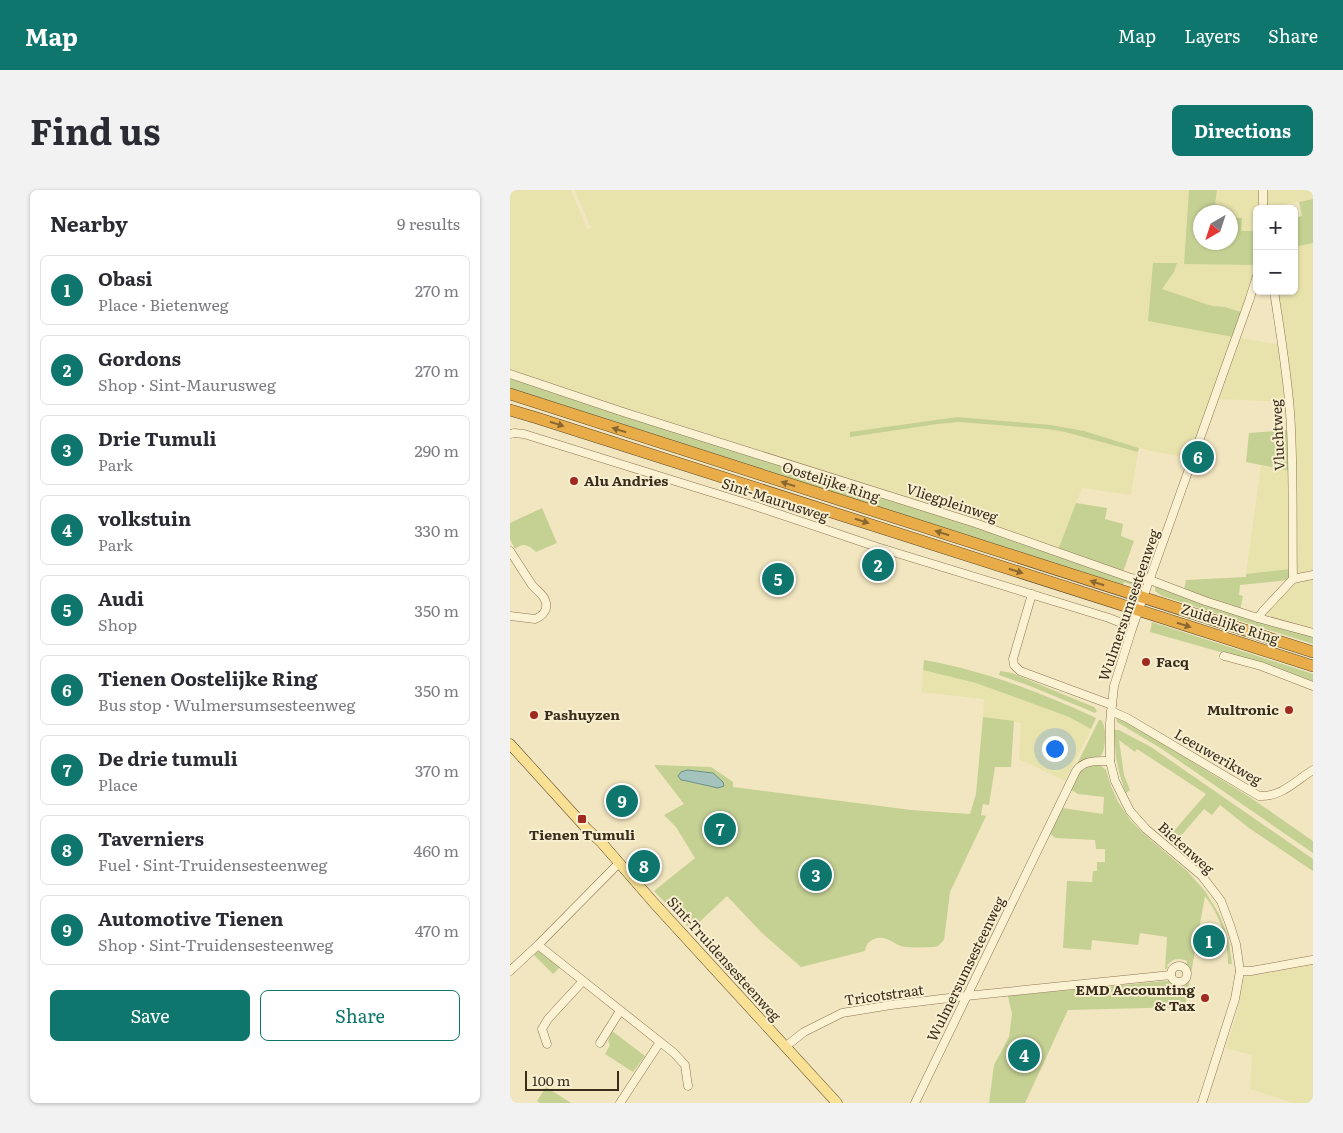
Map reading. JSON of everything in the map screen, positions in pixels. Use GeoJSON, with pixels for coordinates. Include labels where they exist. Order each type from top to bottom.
{"type":"FeatureCollection","features":[{"type":"Feature","properties":{"kind":"highway","name":"Oostelijke Ring"},"geometry":{"type":"LineString","coordinates":[[510,394],[1143,598]]}},
{"type":"Feature","properties":{"kind":"highway","name":"Oostelijke Ring"},"geometry":{"type":"LineString","coordinates":[[510,410],[1138,610]]}},
{"type":"Feature","properties":{"kind":"highway","name":"Zuidelijke Ring"},"geometry":{"type":"LineString","coordinates":[[1143,598],[1313,652]]}},
{"type":"Feature","properties":{"kind":"highway","name":"Zuidelijke Ring"},"geometry":{"type":"LineString","coordinates":[[1138,610],[1313,666]]}},
{"type":"Feature","properties":{"kind":"main road","name":"Sint-Truidensesteenweg"},"geometry":{"type":"LineString","coordinates":[[510,744],[838,1103]]}},
{"type":"Feature","properties":{"kind":"street"},"geometry":{"type":"LineString","coordinates":[[1263,190],[1263,205]]}},
{"type":"Feature","properties":{"kind":"street","name":"Wulmersumsesteenweg"},"geometry":{"type":"LineString","coordinates":[[915,1103],[1076,771],[1084,763],[1110,761],[1112,708],[1117,674],[1253,288]]}},
{"type":"Feature","properties":{"kind":"street","name":"Vluchtweg"},"geometry":{"type":"LineString","coordinates":[[1275,295],[1290,413],[1293,579]]}},
{"type":"Feature","properties":{"kind":"street","name":"Vliegpleinweg"},"geometry":{"type":"LineString","coordinates":[[510,374],[632,415],[974,523],[1131,578],[1150,580],[1205,601],[1313,633]]}},
{"type":"Feature","properties":{"kind":"street","name":"Sint-Maurusweg"},"geometry":{"type":"LineString","coordinates":[[510,434],[524,434],[622,463],[877,547],[1110,618],[1124,624]]}},
{"type":"Feature","properties":{"kind":"street"},"geometry":{"type":"LineString","coordinates":[[510,551],[533,586],[544,597],[546,605],[545,612],[538,618],[510,616]]}},
{"type":"Feature","properties":{"kind":"street"},"geometry":{"type":"LineString","coordinates":[[1258,618],[1293,579],[1313,575]]}},
{"type":"Feature","properties":{"kind":"street"},"geometry":{"type":"LineString","coordinates":[[1032,594],[1014,659],[1015,667],[1020,671],[1112,708]]}},
{"type":"Feature","properties":{"kind":"street"},"geometry":{"type":"LineString","coordinates":[[1224,656],[1261,666],[1313,686]]}},
{"type":"Feature","properties":{"kind":"street","name":"Leeuwerikweg"},"geometry":{"type":"LineString","coordinates":[[1112,708],[1259,796],[1268,797],[1277,794],[1313,770]]}},
{"type":"Feature","properties":{"kind":"street","name":"Bietenweg"},"geometry":{"type":"LineString","coordinates":[[1110,761],[1115,781],[1130,810],[1146,829],[1202,876],[1221,901],[1236,944],[1240,971],[1235,999],[1202,1103]]}},
{"type":"Feature","properties":{"kind":"street"},"geometry":{"type":"LineString","coordinates":[[510,971],[619,863]]}},
{"type":"Feature","properties":{"kind":"street"},"geometry":{"type":"LineString","coordinates":[[538,944],[685,1064],[688,1086]]}},
{"type":"Feature","properties":{"kind":"street"},"geometry":{"type":"LineString","coordinates":[[1240,971],[1250,972],[1312,960]]}},
{"type":"Feature","properties":{"kind":"street","name":"Tricotstraat"},"geometry":{"type":"LineString","coordinates":[[785,1047],[804,1032],[842,1013],[966,996],[1171,975]]}},
{"type":"Feature","properties":{"kind":"street"},"geometry":{"type":"LineString","coordinates":[[547,1044],[542,1028],[583,981]]}},
{"type":"Feature","properties":{"kind":"street"},"geometry":{"type":"LineString","coordinates":[[600,1043],[620,1011]]}},
{"type":"Feature","properties":{"kind":"street"},"geometry":{"type":"LineString","coordinates":[[620,1103],[660,1042]]}},
{"type":"Feature","properties":{"kind":"shaded area"},"geometry":{"type":"Polygon","coordinates":[[[510,190],[571,190],[587,229],[591,228],[575,190],[1189,190],[1184,263],[1253,265],[1252,283],[1241,312],[1206,304],[1162,289],[1174,272],[1177,264],[1153,264],[1148,320],[1233,337],[1189,457],[1154,452],[1084,431],[1051,425],[958,417],[937,424],[959,422],[1047,429],[1065,432],[1138,452],[1131,495],[1082,488],[1058,550],[510,372],[510,190]]]}},
{"type":"Feature","properties":{"kind":"shaded area"},"geometry":{"type":"Polygon","coordinates":[[[1217,190],[1260,190],[1260,205],[1253,205],[1253,231],[1240,231],[1241,218],[1238,218],[1238,205],[1215,205],[1217,190]]]}},
{"type":"Feature","properties":{"kind":"shaded area"},"geometry":{"type":"Polygon","coordinates":[[[1266,190],[1313,190],[1313,199],[1282,205],[1266,205],[1266,190]]]}},
{"type":"Feature","properties":{"kind":"shaded area"},"geometry":{"type":"Polygon","coordinates":[[[1313,243],[1313,573],[1298,574],[1296,571],[1295,471],[1276,295],[1298,295],[1298,246],[1313,243]]]}},
{"type":"Feature","properties":{"kind":"shaded area"},"geometry":{"type":"Polygon","coordinates":[[[1241,338],[1281,345],[1288,402],[1219,399],[1241,338]]]}},
{"type":"Feature","properties":{"kind":"shaded area"},"geometry":{"type":"Polygon","coordinates":[[[1261,466],[1290,471],[1291,569],[1246,574],[1261,466]]]}},
{"type":"Feature","properties":{"kind":"shaded area"},"geometry":{"type":"Polygon","coordinates":[[[1313,577],[1313,631],[1267,618],[1265,615],[1266,610],[1291,584],[1303,578],[1313,577]]]}},
{"type":"Feature","properties":{"kind":"shaded area"},"geometry":{"type":"Polygon","coordinates":[[[923,670],[976,683],[1069,717],[1091,729],[1065,781],[1019,759],[1021,723],[983,717],[984,699],[921,692],[923,670]]]}},
{"type":"Feature","properties":{"kind":"shaded area"},"geometry":{"type":"Polygon","coordinates":[[[1313,963],[1313,1103],[1293,1103],[1250,1089],[1252,1055],[1226,1048],[1237,1014],[1243,979],[1248,975],[1313,963]]]}},
{"type":"Feature","properties":{"kind":"green space"},"geometry":{"type":"Polygon","coordinates":[[[1189,190],[1217,190],[1215,205],[1193,205],[1193,250],[1238,250],[1238,218],[1242,218],[1241,231],[1253,231],[1253,265],[1184,264],[1189,190]]]}},
{"type":"Feature","properties":{"kind":"green space"},"geometry":{"type":"Polygon","coordinates":[[[1313,199],[1313,243],[1298,246],[1298,217],[1302,216],[1299,202],[1313,199]]]}},
{"type":"Feature","properties":{"kind":"green space"},"geometry":{"type":"Polygon","coordinates":[[[1153,263],[1177,263],[1174,272],[1162,289],[1206,304],[1241,312],[1233,337],[1148,321],[1153,263]]]}},
{"type":"Feature","properties":{"kind":"green space"},"geometry":{"type":"Polygon","coordinates":[[[510,378],[1142,582],[1133,585],[1124,582],[1123,585],[510,388],[510,378]]]}},
{"type":"Feature","properties":{"kind":"green space"},"geometry":{"type":"Polygon","coordinates":[[[958,417],[1051,425],[1084,431],[1139,448],[1138,452],[1065,432],[1047,429],[959,422],[850,437],[850,432],[958,417]]]}},
{"type":"Feature","properties":{"kind":"green space"},"geometry":{"type":"Polygon","coordinates":[[[1289,430],[1290,471],[1246,462],[1249,433],[1289,430]]]}},
{"type":"Feature","properties":{"kind":"green space"},"geometry":{"type":"Polygon","coordinates":[[[1076,503],[1107,508],[1105,519],[1123,524],[1121,536],[1134,541],[1123,572],[1058,550],[1076,503]]]}},
{"type":"Feature","properties":{"kind":"green space"},"geometry":{"type":"Polygon","coordinates":[[[542,508],[557,543],[536,552],[526,545],[515,549],[510,539],[510,523],[542,508]]]}},
{"type":"Feature","properties":{"kind":"green space"},"geometry":{"type":"Polygon","coordinates":[[[1291,569],[1288,580],[1240,585],[1239,595],[1243,596],[1240,610],[1184,590],[1186,580],[1246,577],[1246,574],[1291,569]]]}},
{"type":"Feature","properties":{"kind":"green space"},"geometry":{"type":"Polygon","coordinates":[[[1155,586],[1313,635],[1313,644],[1162,596],[1155,591],[1155,586]]]}},
{"type":"Feature","properties":{"kind":"green space"},"geometry":{"type":"Polygon","coordinates":[[[1152,622],[1313,674],[1313,684],[1259,663],[1150,632],[1152,622]]]}},
{"type":"Feature","properties":{"kind":"green space"},"geometry":{"type":"Polygon","coordinates":[[[924,660],[969,670],[1012,683],[1096,718],[1091,729],[1069,717],[976,683],[923,670],[924,660]]]}},
{"type":"Feature","properties":{"kind":"green space"},"geometry":{"type":"Polygon","coordinates":[[[1000,671],[1012,673],[1094,707],[1097,711],[1095,713],[999,675],[1000,671]]]}},
{"type":"Feature","properties":{"kind":"green space"},"geometry":{"type":"Polygon","coordinates":[[[983,717],[1014,721],[1011,767],[995,767],[989,805],[983,804],[981,815],[986,816],[950,892],[944,940],[938,946],[905,947],[886,939],[878,938],[867,945],[865,951],[801,967],[762,933],[727,896],[691,930],[654,891],[695,858],[676,827],[664,815],[684,804],[654,765],[711,767],[733,782],[733,787],[911,810],[970,814],[976,794],[983,717]]]}},
{"type":"Feature","properties":{"kind":"green space"},"geometry":{"type":"Polygon","coordinates":[[[1116,717],[1124,720],[1248,796],[1313,841],[1313,853],[1162,749],[1117,722],[1116,717]]]}},
{"type":"Feature","properties":{"kind":"green space"},"geometry":{"type":"Polygon","coordinates":[[[1099,720],[1103,723],[1105,733],[1103,753],[1101,756],[1087,759],[1077,764],[1099,720]]]}},
{"type":"Feature","properties":{"kind":"green space"},"geometry":{"type":"Polygon","coordinates":[[[1114,730],[1119,730],[1151,747],[1313,859],[1313,871],[1249,828],[1220,805],[1212,815],[1204,809],[1173,845],[1166,840],[1206,794],[1137,749],[1135,752],[1119,740],[1124,775],[1130,790],[1126,793],[1117,762],[1114,730]]]}},
{"type":"Feature","properties":{"kind":"green space"},"geometry":{"type":"Polygon","coordinates":[[[1090,765],[1100,765],[1106,770],[1118,802],[1131,821],[1187,871],[1205,891],[1219,914],[1225,929],[1232,964],[1228,964],[1225,937],[1219,920],[1205,896],[1185,1007],[1068,1010],[1025,1103],[989,1103],[994,1065],[1009,1037],[1012,1014],[1008,996],[1165,981],[1170,981],[1179,986],[1185,984],[1189,977],[1190,973],[1186,966],[1187,961],[1184,960],[1177,959],[1172,961],[1165,970],[1167,937],[1140,933],[1138,945],[1092,940],[1091,950],[1063,948],[1067,881],[1092,882],[1093,871],[1097,871],[1097,862],[1105,862],[1105,849],[1096,849],[1095,840],[1056,838],[1050,834],[1062,808],[1103,814],[1104,797],[1078,794],[1070,789],[1080,770],[1090,765]]]}},
{"type":"Feature","properties":{"kind":"green space"},"geometry":{"type":"Polygon","coordinates":[[[538,951],[560,967],[553,974],[534,955],[538,951]]]}},
{"type":"Feature","properties":{"kind":"green space"},"geometry":{"type":"Polygon","coordinates":[[[612,1031],[645,1056],[633,1072],[605,1054],[610,1045],[608,1041],[612,1031]]]}},
{"type":"Feature","properties":{"kind":"green space"},"geometry":{"type":"Polygon","coordinates":[[[546,1087],[571,1103],[540,1103],[537,1101],[546,1087]]]}},
{"type":"Feature","properties":{"kind":"water"},"geometry":{"type":"Polygon","coordinates":[[[687,770],[713,773],[723,782],[724,786],[718,788],[681,780],[678,776],[681,772],[687,770]]]}},
{"type":"Feature","properties":{"kind":"place","name":"Tienen Oostelijke Ring"},"geometry":{"type":"Point","coordinates":[1198,457]}},
{"type":"Feature","properties":{"kind":"place","name":"Alu Andries"},"geometry":{"type":"Point","coordinates":[574,481]}},
{"type":"Feature","properties":{"kind":"place","name":"Gordons"},"geometry":{"type":"Point","coordinates":[878,565]}},
{"type":"Feature","properties":{"kind":"place","name":"Audi"},"geometry":{"type":"Point","coordinates":[778,579]}},
{"type":"Feature","properties":{"kind":"place","name":"Facq"},"geometry":{"type":"Point","coordinates":[1146,662]}},
{"type":"Feature","properties":{"kind":"place","name":"Multronic"},"geometry":{"type":"Point","coordinates":[1289,710]}},
{"type":"Feature","properties":{"kind":"place","name":"Pashuyzen"},"geometry":{"type":"Point","coordinates":[534,715]}},
{"type":"Feature","properties":{"kind":"place","name":"Automotive Tienen"},"geometry":{"type":"Point","coordinates":[622,801]}},
{"type":"Feature","properties":{"kind":"place","name":"Tienen Tumuli"},"geometry":{"type":"Point","coordinates":[582,819]}},
{"type":"Feature","properties":{"kind":"place","name":"De drie tumuli"},"geometry":{"type":"Point","coordinates":[720,829]}},
{"type":"Feature","properties":{"kind":"place","name":"Taverniers"},"geometry":{"type":"Point","coordinates":[644,866]}},
{"type":"Feature","properties":{"kind":"place","name":"Drie Tumuli"},"geometry":{"type":"Point","coordinates":[816,875]}},
{"type":"Feature","properties":{"kind":"place","name":"Obasi"},"geometry":{"type":"Point","coordinates":[1209,941]}},
{"type":"Feature","properties":{"kind":"place","name":"EMD Accounting & Tax"},"geometry":{"type":"Point","coordinates":[1205,998]}},
{"type":"Feature","properties":{"kind":"place","name":"volkstuin"},"geometry":{"type":"Point","coordinates":[1024,1055]}}]}
